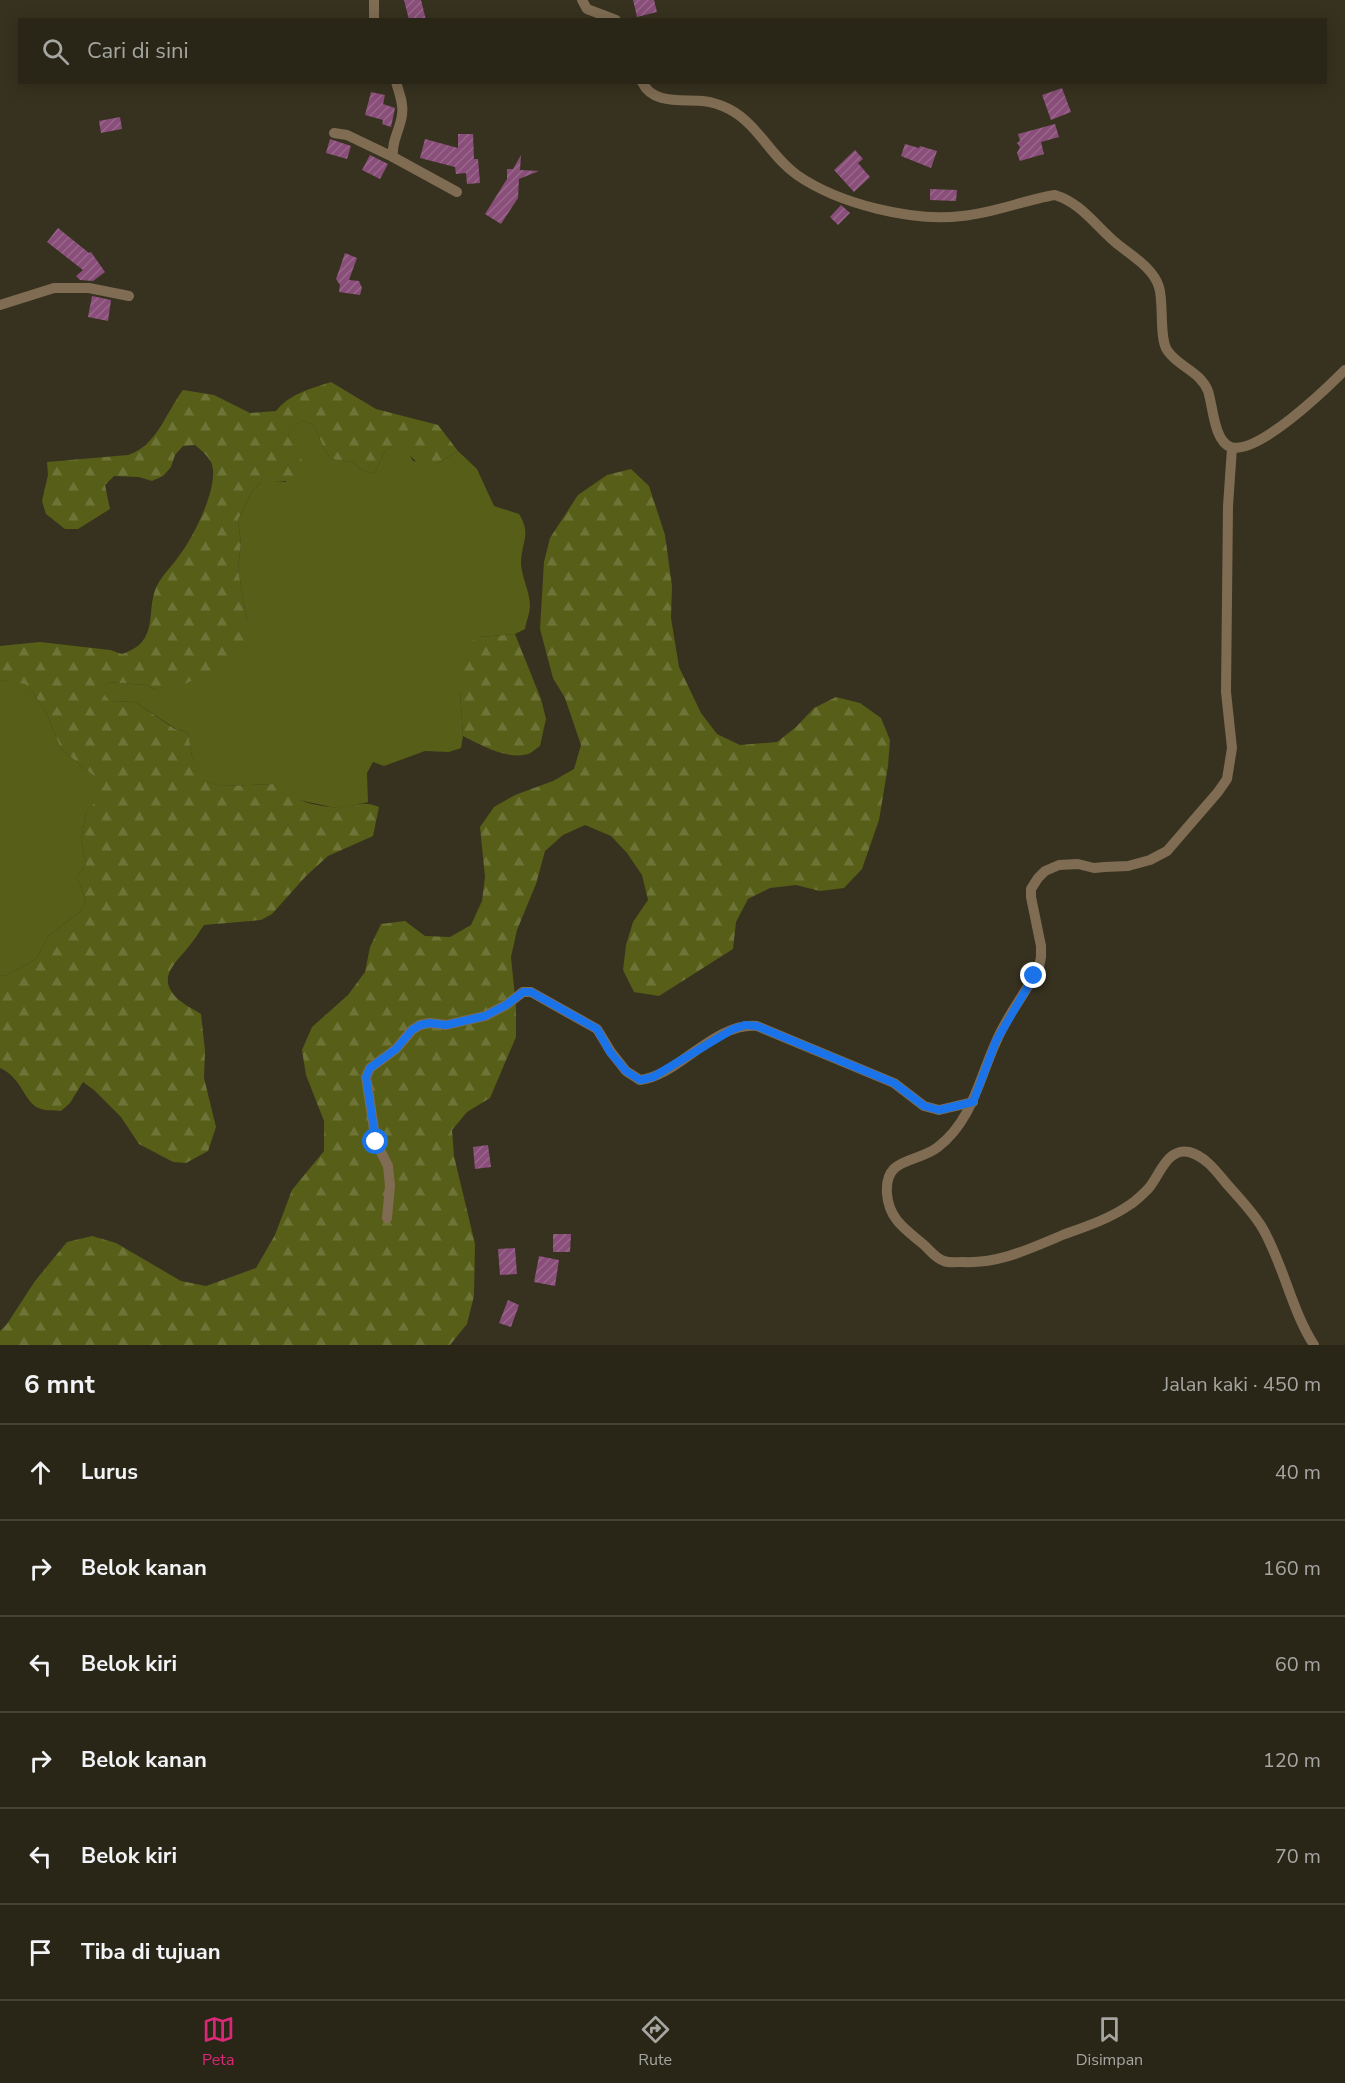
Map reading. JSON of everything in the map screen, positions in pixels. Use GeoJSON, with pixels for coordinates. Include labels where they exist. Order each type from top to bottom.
{"type":"FeatureCollection","features":[{"type":"Feature","properties":{"kind":"street"},"geometry":{"type":"LineString","coordinates":[[374,0],[374,18]]}},
{"type":"Feature","properties":{"kind":"street"},"geometry":{"type":"LineString","coordinates":[[582,0],[587,9],[611,18]]}},
{"type":"Feature","properties":{"kind":"street"},"geometry":{"type":"LineString","coordinates":[[393,157],[392,147],[402,116],[402,103],[397,84]]}},
{"type":"Feature","properties":{"kind":"street"},"geometry":{"type":"LineString","coordinates":[[643,84],[650,93],[661,98],[704,101],[731,110],[749,123],[795,173],[823,189],[856,202],[906,214],[942,218],[980,213],[1055,195],[1077,206],[1155,277],[1161,295],[1166,348],[1175,358],[1199,376],[1205,384],[1221,440],[1232,448],[1245,448],[1284,425],[1345,370]]}},
{"type":"Feature","properties":{"kind":"street"},"geometry":{"type":"LineString","coordinates":[[334,133],[347,135],[393,157],[457,192]]}},
{"type":"Feature","properties":{"kind":"street"},"geometry":{"type":"LineString","coordinates":[[0,305],[54,288],[89,288],[129,296]]}},
{"type":"Feature","properties":{"kind":"street"},"geometry":{"type":"LineString","coordinates":[[1232,448],[1228,506],[1226,692],[1232,748],[1227,779],[1167,851],[1150,861],[1128,866],[1059,865],[1038,878],[1031,889],[1031,897],[1041,946],[1039,967],[996,1041],[973,1102],[956,1131],[930,1153],[905,1162],[889,1175],[887,1197],[892,1215],[901,1226],[938,1258],[950,1262],[972,1263],[998,1260],[1101,1221],[1136,1200],[1149,1188],[1167,1161],[1177,1153],[1186,1151],[1205,1160],[1263,1228],[1296,1312],[1314,1345]]}},
{"type":"Feature","properties":{"kind":"street"},"geometry":{"type":"LineString","coordinates":[[387,1218],[390,1186],[388,1166],[376,1142],[366,1077],[370,1068],[396,1049],[412,1030],[420,1025],[430,1023],[446,1025],[485,1016],[506,1005],[523,992],[531,992],[597,1029],[610,1052],[626,1071],[640,1080],[653,1077],[698,1048],[745,1025],[757,1026],[894,1083],[924,1106],[939,1110],[973,1102]]}},
{"type":"Feature","properties":{"kind":"green space"},"geometry":{"type":"Polygon","coordinates":[[[331,382],[376,409],[438,425],[458,451],[435,465],[424,468],[395,445],[385,451],[374,474],[362,470],[353,462],[331,459],[314,425],[303,421],[292,426],[288,437],[308,471],[291,480],[261,482],[252,491],[238,520],[241,544],[238,569],[247,621],[246,646],[236,658],[181,686],[157,690],[146,685],[108,682],[102,692],[110,701],[135,702],[175,729],[188,732],[192,756],[202,780],[221,786],[274,784],[296,799],[325,807],[365,804],[379,807],[373,836],[328,856],[306,876],[272,914],[261,920],[204,925],[175,963],[168,976],[171,990],[179,1000],[201,1014],[205,1051],[204,1078],[216,1127],[208,1151],[186,1163],[173,1162],[139,1144],[121,1117],[83,1082],[70,1103],[61,1111],[45,1110],[35,1106],[14,1078],[0,1068],[0,976],[7,975],[36,959],[49,935],[80,912],[86,901],[77,877],[86,864],[81,840],[86,813],[95,802],[95,777],[61,749],[47,714],[25,684],[2,680],[0,682],[0,646],[40,642],[110,650],[122,654],[135,648],[148,632],[154,592],[191,537],[204,511],[212,483],[213,472],[208,457],[195,445],[183,446],[175,455],[171,467],[163,476],[152,481],[139,477],[114,476],[105,485],[110,509],[78,529],[65,529],[46,514],[42,501],[48,475],[47,462],[128,455],[138,451],[154,436],[183,390],[214,395],[250,413],[276,411],[294,396],[331,382]]]}},
{"type":"Feature","properties":{"kind":"green space"},"geometry":{"type":"Polygon","coordinates":[[[303,421],[314,425],[331,459],[353,462],[362,470],[374,474],[385,451],[395,444],[407,450],[413,461],[435,465],[458,451],[477,469],[494,506],[519,514],[525,528],[521,564],[530,606],[525,629],[515,634],[480,637],[460,690],[463,736],[461,748],[449,752],[425,751],[384,766],[373,762],[367,773],[368,802],[343,808],[294,799],[282,793],[274,784],[221,786],[201,780],[192,756],[188,732],[176,729],[135,702],[110,701],[101,692],[108,682],[146,685],[157,690],[247,621],[238,569],[241,544],[238,520],[252,491],[261,482],[286,482],[288,437],[291,426],[303,421]]]}},
{"type":"Feature","properties":{"kind":"green space"},"geometry":{"type":"Polygon","coordinates":[[[631,469],[649,486],[665,535],[672,586],[671,618],[679,667],[701,713],[717,734],[740,745],[777,742],[796,727],[814,708],[836,697],[860,703],[881,718],[890,740],[888,766],[879,820],[862,869],[844,888],[820,891],[796,885],[770,888],[748,899],[736,922],[733,949],[659,996],[634,992],[623,970],[626,945],[633,922],[648,900],[642,875],[627,853],[611,836],[585,825],[563,835],[545,851],[536,884],[517,930],[511,957],[516,1008],[516,1037],[490,1098],[467,1112],[452,1130],[454,1156],[475,1244],[474,1296],[467,1324],[450,1345],[0,1345],[0,1331],[35,1281],[67,1242],[92,1236],[116,1243],[181,1281],[206,1286],[256,1268],[275,1235],[292,1190],[324,1151],[324,1121],[306,1075],[302,1050],[312,1027],[348,995],[365,972],[370,947],[381,924],[405,921],[425,936],[450,937],[471,925],[482,901],[485,877],[480,827],[494,807],[515,795],[553,781],[574,769],[581,745],[565,698],[553,678],[540,629],[544,562],[550,538],[578,495],[607,475],[631,469]]]}},
{"type":"Feature","properties":{"kind":"green space"},"geometry":{"type":"Polygon","coordinates":[[[515,634],[541,699],[546,719],[540,746],[530,753],[520,755],[494,751],[463,736],[460,690],[460,651],[469,642],[480,637],[515,634]]]}},
{"type":"Feature","properties":{"kind":"green space"},"geometry":{"type":"Polygon","coordinates":[[[2,680],[25,683],[33,692],[47,714],[61,749],[95,777],[95,803],[86,813],[81,840],[86,864],[77,877],[86,901],[80,912],[49,935],[36,959],[7,975],[0,976],[0,682],[2,680]]]}},
{"type":"Feature","properties":{"kind":"building"},"geometry":{"type":"Polygon","coordinates":[[[404,0],[421,0],[426,18],[408,18],[404,0]]]}},
{"type":"Feature","properties":{"kind":"building"},"geometry":{"type":"Polygon","coordinates":[[[633,0],[654,0],[657,12],[637,17],[633,0]]]}},
{"type":"Feature","properties":{"kind":"building"},"geometry":{"type":"Polygon","coordinates":[[[1062,88],[1071,112],[1051,120],[1042,95],[1062,88]]]}},
{"type":"Feature","properties":{"kind":"building"},"geometry":{"type":"Polygon","coordinates":[[[371,92],[385,95],[383,104],[395,108],[391,127],[382,124],[383,120],[365,115],[371,92]]]}},
{"type":"Feature","properties":{"kind":"building"},"geometry":{"type":"Polygon","coordinates":[[[120,117],[122,129],[101,133],[99,121],[120,117]]]}},
{"type":"Feature","properties":{"kind":"building"},"geometry":{"type":"Polygon","coordinates":[[[1055,124],[1059,137],[1041,142],[1044,154],[1020,161],[1017,153],[1020,147],[1017,143],[1020,141],[1018,134],[1055,124]]]}},
{"type":"Feature","properties":{"kind":"building"},"geometry":{"type":"Polygon","coordinates":[[[458,134],[473,134],[474,159],[478,159],[480,183],[467,184],[466,173],[456,174],[455,167],[420,158],[425,139],[458,148],[458,134]]]}},
{"type":"Feature","properties":{"kind":"building"},"geometry":{"type":"Polygon","coordinates":[[[330,139],[351,146],[347,159],[326,153],[330,139]]]}},
{"type":"Feature","properties":{"kind":"building"},"geometry":{"type":"Polygon","coordinates":[[[905,144],[937,151],[931,168],[901,156],[905,144]]]}},
{"type":"Feature","properties":{"kind":"building"},"geometry":{"type":"Polygon","coordinates":[[[855,150],[863,159],[858,163],[870,177],[854,192],[834,170],[855,150]]]}},
{"type":"Feature","properties":{"kind":"building"},"geometry":{"type":"Polygon","coordinates":[[[370,155],[388,164],[380,179],[362,170],[370,155]]]}},
{"type":"Feature","properties":{"kind":"building"},"geometry":{"type":"Polygon","coordinates":[[[521,155],[520,170],[539,171],[519,179],[518,198],[501,224],[485,214],[507,179],[507,169],[513,169],[521,155]]]}},
{"type":"Feature","properties":{"kind":"building"},"geometry":{"type":"Polygon","coordinates":[[[930,189],[957,190],[956,201],[930,200],[930,189]]]}},
{"type":"Feature","properties":{"kind":"building"},"geometry":{"type":"Polygon","coordinates":[[[841,205],[850,213],[838,225],[830,217],[841,205]]]}},
{"type":"Feature","properties":{"kind":"building"},"geometry":{"type":"Polygon","coordinates":[[[58,228],[89,253],[91,252],[105,272],[93,281],[80,280],[76,276],[83,270],[47,242],[58,228]]]}},
{"type":"Feature","properties":{"kind":"building"},"geometry":{"type":"Polygon","coordinates":[[[345,253],[357,258],[349,280],[359,281],[362,288],[360,295],[339,292],[340,285],[336,279],[345,253]]]}},
{"type":"Feature","properties":{"kind":"building"},"geometry":{"type":"Polygon","coordinates":[[[92,296],[111,300],[108,321],[88,317],[92,296]]]}},
{"type":"Feature","properties":{"kind":"building"},"geometry":{"type":"Polygon","coordinates":[[[488,1145],[491,1167],[475,1169],[473,1147],[488,1145]]]}},
{"type":"Feature","properties":{"kind":"building"},"geometry":{"type":"Polygon","coordinates":[[[553,1234],[571,1234],[570,1252],[553,1252],[553,1234]]]}},
{"type":"Feature","properties":{"kind":"building"},"geometry":{"type":"Polygon","coordinates":[[[515,1248],[517,1274],[500,1275],[498,1249],[515,1248]]]}},
{"type":"Feature","properties":{"kind":"building"},"geometry":{"type":"Polygon","coordinates":[[[539,1256],[559,1260],[555,1286],[534,1282],[539,1256]]]}},
{"type":"Feature","properties":{"kind":"building"},"geometry":{"type":"Polygon","coordinates":[[[508,1300],[519,1305],[511,1327],[499,1323],[508,1300]]]}},
{"type":"Feature","properties":{"kind":"route"},"geometry":{"type":"LineString","coordinates":[[376,1142],[366,1077],[370,1068],[396,1049],[412,1030],[420,1025],[430,1023],[446,1025],[485,1016],[506,1005],[523,992],[531,992],[597,1029],[610,1052],[626,1071],[640,1080],[653,1077],[733,1029],[745,1025],[757,1026],[894,1083],[924,1106],[939,1110],[973,1102],[996,1041],[1034,976]]}}]}
